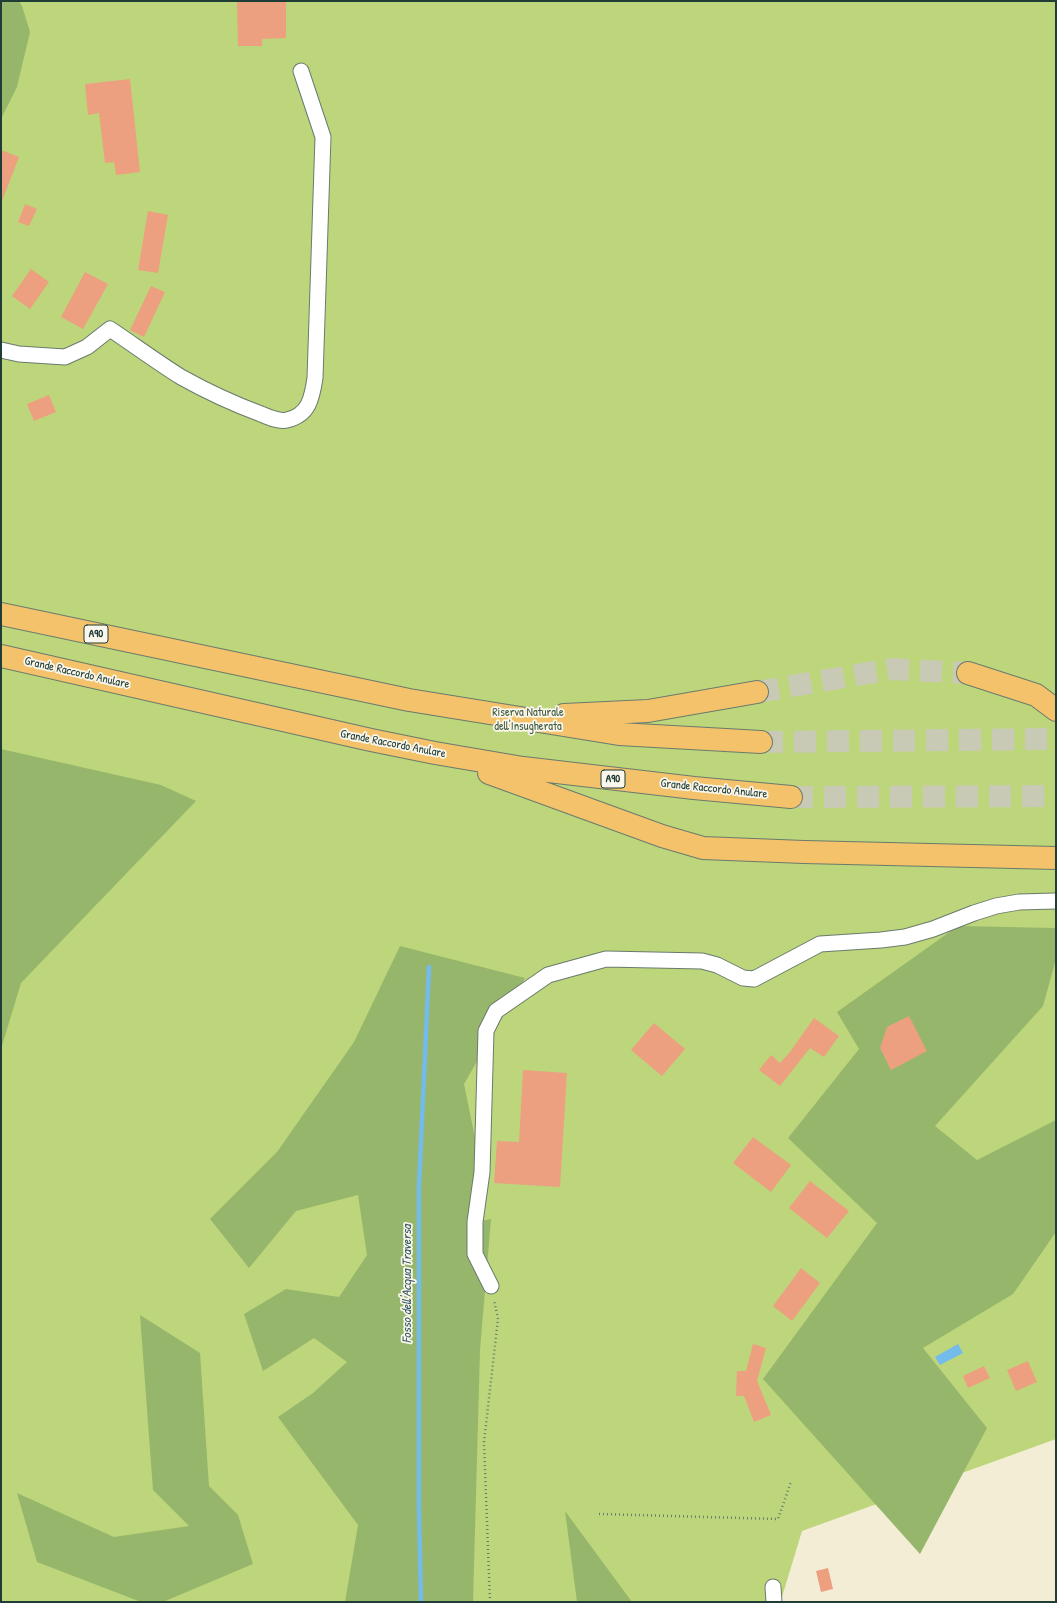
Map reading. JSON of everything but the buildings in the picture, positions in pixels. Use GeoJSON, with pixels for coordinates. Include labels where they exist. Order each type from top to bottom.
{"type":"FeatureCollection","features":[{"type":"Feature","properties":{"kind":"highway","name":"A90"},"geometry":{"type":"LineString","coordinates":[[1,614],[409,700],[619,734],[761,742]]}},
{"type":"Feature","properties":{"kind":"highway","name":"Grande Raccordo Anulare"},"geometry":{"type":"LineString","coordinates":[[1,656],[187,699],[435,753],[523,768],[694,788],[791,797]]}},
{"type":"Feature","properties":{"kind":"highway"},"geometry":{"type":"LineString","coordinates":[[968,673],[1036,695],[1056,710]]}},
{"type":"Feature","properties":{"kind":"highway"},"geometry":{"type":"LineString","coordinates":[[521,718],[648,711],[756,692]]}},
{"type":"Feature","properties":{"kind":"highway"},"geometry":{"type":"LineString","coordinates":[[435,753],[662,836],[703,848],[796,852],[1056,858]]}},
{"type":"Feature","properties":{"kind":"street"},"geometry":{"type":"LineString","coordinates":[[1,350],[19,354],[66,357],[87,347],[110,329],[181,377],[238,405],[275,419],[286,421],[298,416],[307,409],[312,397],[315,378],[323,137],[301,71]]}},
{"type":"Feature","properties":{"kind":"street"},"geometry":{"type":"LineString","coordinates":[[491,1286],[475,1254],[474,1222],[482,1172],[486,1031],[496,1011],[548,975],[606,959],[683,960],[712,963],[743,978],[754,979],[820,944],[904,937],[933,929],[996,906],[1019,902],[1056,901]]}},
{"type":"Feature","properties":{"kind":"street"},"geometry":{"type":"LineString","coordinates":[[773,1587],[774,1602]]}},
{"type":"Feature","properties":{"kind":"path"},"geometry":{"type":"LineString","coordinates":[[490,1602],[484,1442],[498,1319],[491,1286]]}},
{"type":"Feature","properties":{"kind":"path"},"geometry":{"type":"LineString","coordinates":[[599,1514],[778,1519],[791,1482]]}},
{"type":"Feature","properties":{"kind":"green space","name":"Riserva Naturale dell'Insugherata"},"geometry":{"type":"Polygon","coordinates":[[[1,1],[1056,1],[1056,1439],[802,1531],[782,1597],[782,1602],[1,1602],[1,1]]]}},
{"type":"Feature","properties":{"kind":"green space"},"geometry":{"type":"Polygon","coordinates":[[[1,1],[19,1],[30,32],[17,87],[1,119],[1,1]]]}},
{"type":"Feature","properties":{"kind":"green space"},"geometry":{"type":"Polygon","coordinates":[[[1,749],[161,785],[196,801],[21,983],[1,1049],[1,749]]]}},
{"type":"Feature","properties":{"kind":"green space"},"geometry":{"type":"Polygon","coordinates":[[[958,926],[1056,928],[1056,959],[1043,1006],[935,1126],[977,1160],[1056,1120],[1056,1232],[1013,1294],[923,1348],[987,1428],[920,1554],[763,1379],[877,1223],[788,1138],[859,1049],[837,1012],[958,926]]]}},
{"type":"Feature","properties":{"kind":"green space"},"geometry":{"type":"Polygon","coordinates":[[[400,946],[525,978],[464,1084],[482,1172],[475,1222],[491,1219],[480,1350],[473,1602],[345,1602],[358,1525],[278,1417],[313,1393],[347,1362],[314,1338],[263,1371],[244,1314],[286,1289],[339,1297],[367,1255],[358,1195],[296,1211],[249,1268],[210,1219],[277,1152],[354,1042],[400,946]]]}},
{"type":"Feature","properties":{"kind":"green space"},"geometry":{"type":"Polygon","coordinates":[[[140,1315],[200,1353],[209,1486],[238,1515],[253,1564],[163,1602],[141,1602],[37,1562],[17,1493],[114,1537],[189,1526],[153,1490],[140,1315]]]}},
{"type":"Feature","properties":{"kind":"green space"},"geometry":{"type":"Polygon","coordinates":[[[565,1511],[632,1602],[577,1602],[565,1511]]]}},
{"type":"Feature","properties":{"kind":"water"},"geometry":{"type":"Polygon","coordinates":[[[958,1344],[963,1353],[940,1365],[935,1357],[958,1344]]]}},
{"type":"Feature","properties":{"kind":"waterway","name":"Fosso dell'Acqua Traversa"},"geometry":{"type":"LineString","coordinates":[[421,1602],[419,1508],[419,1186],[429,967]]}},
{"type":"Feature","properties":{"kind":"tunnel"},"geometry":{"type":"LineString","coordinates":[[757,692],[892,669],[968,673]]}},
{"type":"Feature","properties":{"kind":"tunnel"},"geometry":{"type":"LineString","coordinates":[[761,742],[1056,739]]}},
{"type":"Feature","properties":{"kind":"tunnel"},"geometry":{"type":"LineString","coordinates":[[791,797],[1056,796]]}}]}
